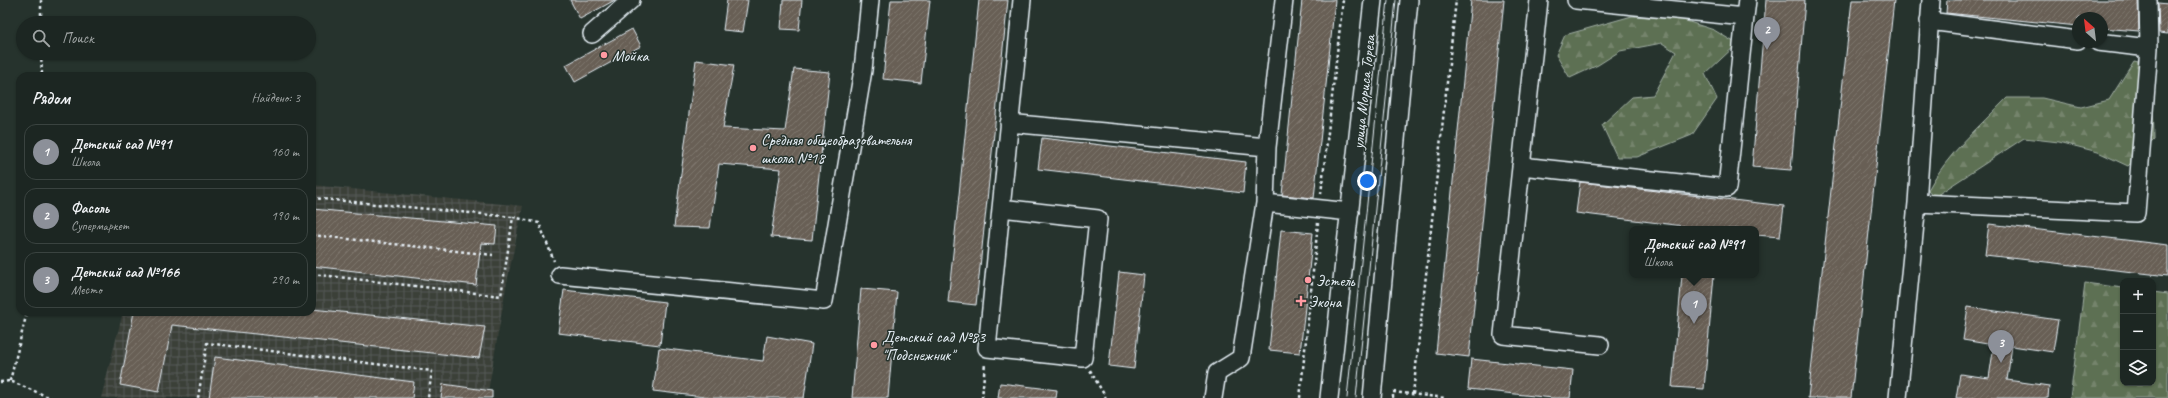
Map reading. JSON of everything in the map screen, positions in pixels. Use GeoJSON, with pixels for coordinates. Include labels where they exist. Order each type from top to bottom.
{"type":"FeatureCollection","features":[{"type":"Feature","properties":{"kind":"street"},"geometry":{"type":"LineString","coordinates":[[592,34],[631,0]]}},
{"type":"Feature","properties":{"kind":"street"},"geometry":{"type":"LineString","coordinates":[[560,274],[824,301],[863,70],[870,0]]}},
{"type":"Feature","properties":{"kind":"street"},"geometry":{"type":"LineString","coordinates":[[1001,208],[1098,219],[1083,358],[987,348],[1009,123],[1022,0]]}},
{"type":"Feature","properties":{"kind":"street"},"geometry":{"type":"LineString","coordinates":[[1213,398],[1217,374],[1241,358],[1265,203],[1267,147],[1284,0]]}},
{"type":"Feature","properties":{"kind":"street","name":"улица Мориса Тореза"},"geometry":{"type":"LineString","coordinates":[[1329,398],[1373,0]]}},
{"type":"Feature","properties":{"kind":"street"},"geometry":{"type":"LineString","coordinates":[[1372,398],[1409,0]]}},
{"type":"Feature","properties":{"kind":"street"},"geometry":{"type":"LineString","coordinates":[[1539,0],[1503,335],[1600,345]]}},
{"type":"Feature","properties":{"kind":"street"},"geometry":{"type":"LineString","coordinates":[[1576,0],[1745,18]]}},
{"type":"Feature","properties":{"kind":"street"},"geometry":{"type":"LineString","coordinates":[[1521,166],[1727,188],[1747,0]]}},
{"type":"Feature","properties":{"kind":"street"},"geometry":{"type":"LineString","coordinates":[[1898,398],[1917,203],[1931,0]]}},
{"type":"Feature","properties":{"kind":"street"},"geometry":{"type":"LineString","coordinates":[[1917,203],[2136,213],[2149,48],[2148,0]]}},
{"type":"Feature","properties":{"kind":"street"},"geometry":{"type":"LineString","coordinates":[[1929,21],[2072,39]]}},
{"type":"Feature","properties":{"kind":"street"},"geometry":{"type":"LineString","coordinates":[[2108,43],[2149,48]]}},
{"type":"Feature","properties":{"kind":"street"},"geometry":{"type":"LineString","coordinates":[[1009,123],[1267,147]]}},
{"type":"Feature","properties":{"kind":"street"},"geometry":{"type":"LineString","coordinates":[[1265,203],[1350,212]]}},
{"type":"Feature","properties":{"kind":"path"},"geometry":{"type":"LineString","coordinates":[[41,0],[41,16]]}},
{"type":"Feature","properties":{"kind":"path"},"geometry":{"type":"LineString","coordinates":[[1413,394],[1456,0]]}},
{"type":"Feature","properties":{"kind":"path"},"geometry":{"type":"LineString","coordinates":[[41,60],[42,72]]}},
{"type":"Feature","properties":{"kind":"path"},"geometry":{"type":"LineString","coordinates":[[316,198],[513,217],[539,223],[560,274]]}},
{"type":"Feature","properties":{"kind":"path"},"geometry":{"type":"LineString","coordinates":[[316,274],[501,296],[513,217]]}},
{"type":"Feature","properties":{"kind":"path"},"geometry":{"type":"LineString","coordinates":[[316,235],[493,255]]}},
{"type":"Feature","properties":{"kind":"path"},"geometry":{"type":"LineString","coordinates":[[10,381],[26,316]]}},
{"type":"Feature","properties":{"kind":"path"},"geometry":{"type":"LineString","coordinates":[[198,398],[207,343],[432,371],[428,398]]}},
{"type":"Feature","properties":{"kind":"path"},"geometry":{"type":"LineString","coordinates":[[982,398],[987,348]]}},
{"type":"Feature","properties":{"kind":"path"},"geometry":{"type":"LineString","coordinates":[[1083,358],[1106,398]]}},
{"type":"Feature","properties":{"kind":"path"},"geometry":{"type":"LineString","coordinates":[[0,382],[10,381],[50,398]]}},
{"type":"Feature","properties":{"kind":"path"},"geometry":{"type":"LineString","coordinates":[[1393,398],[1393,392],[1446,398]]}},
{"type":"Feature","properties":{"kind":"shaded area"},"geometry":{"type":"Polygon","coordinates":[[[316,185],[523,206],[506,287],[487,398],[101,398],[122,316],[316,316],[316,185]]]}},
{"type":"Feature","properties":{"kind":"green space"},"geometry":{"type":"Polygon","coordinates":[[[1632,16],[1680,19],[1714,30],[1737,44],[1705,74],[1717,99],[1692,135],[1637,157],[1617,157],[1602,125],[1632,97],[1653,95],[1676,52],[1662,43],[1620,51],[1598,65],[1570,78],[1556,55],[1565,35],[1632,16]]]}},
{"type":"Feature","properties":{"kind":"green space"},"geometry":{"type":"Polygon","coordinates":[[[2134,61],[2156,66],[2153,93],[2154,139],[2128,166],[2098,152],[2059,142],[2024,138],[1934,197],[1928,190],[1954,152],[2007,98],[2042,98],[2081,107],[2109,100],[2134,61]]]}},
{"type":"Feature","properties":{"kind":"green space"},"geometry":{"type":"Polygon","coordinates":[[[2085,283],[2120,288],[2120,386],[2156,386],[2156,292],[2168,294],[2168,398],[2070,398],[2085,283]]]}},
{"type":"Feature","properties":{"kind":"building"},"geometry":{"type":"Polygon","coordinates":[[[570,0],[615,0],[580,19],[570,0]]]}},
{"type":"Feature","properties":{"kind":"building"},"geometry":{"type":"Polygon","coordinates":[[[727,0],[748,0],[743,32],[723,30],[727,0]]]}},
{"type":"Feature","properties":{"kind":"building"},"geometry":{"type":"Polygon","coordinates":[[[783,0],[802,0],[799,30],[781,29],[783,0]]]}},
{"type":"Feature","properties":{"kind":"building"},"geometry":{"type":"Polygon","coordinates":[[[891,0],[930,0],[921,83],[883,79],[891,0]]]}},
{"type":"Feature","properties":{"kind":"building"},"geometry":{"type":"Polygon","coordinates":[[[979,0],[1008,0],[976,305],[948,302],[979,0]]]}},
{"type":"Feature","properties":{"kind":"building"},"geometry":{"type":"Polygon","coordinates":[[[1302,0],[1335,0],[1314,198],[1282,195],[1302,0]]]}},
{"type":"Feature","properties":{"kind":"building"},"geometry":{"type":"Polygon","coordinates":[[[1471,0],[1504,0],[1469,357],[1436,353],[1471,0]]]}},
{"type":"Feature","properties":{"kind":"building"},"geometry":{"type":"Polygon","coordinates":[[[1766,0],[1805,0],[1791,170],[1752,167],[1766,0]]]}},
{"type":"Feature","properties":{"kind":"building"},"geometry":{"type":"Polygon","coordinates":[[[1852,0],[1894,0],[1851,398],[1808,398],[1852,0]]]}},
{"type":"Feature","properties":{"kind":"building"},"geometry":{"type":"Polygon","coordinates":[[[1947,0],[2138,0],[2139,31],[2108,28],[2108,12],[2072,12],[2072,25],[1946,13],[1947,0]]]}},
{"type":"Feature","properties":{"kind":"building"},"geometry":{"type":"Polygon","coordinates":[[[2158,3],[2168,4],[2168,34],[2159,33],[2158,3]]]}},
{"type":"Feature","properties":{"kind":"building","name":"Мойка"},"geometry":{"type":"Polygon","coordinates":[[[632,29],[641,46],[575,82],[566,65],[632,29]]]}},
{"type":"Feature","properties":{"kind":"building","name":"Средняя общеобразовательня школа №18"},"geometry":{"type":"Polygon","coordinates":[[[696,60],[734,65],[723,128],[785,131],[794,69],[830,72],[812,240],[771,237],[781,169],[719,164],[710,228],[674,227],[696,60]]]}},
{"type":"Feature","properties":{"kind":"building"},"geometry":{"type":"Polygon","coordinates":[[[1042,138],[1246,162],[1243,193],[1038,169],[1042,138]]]}},
{"type":"Feature","properties":{"kind":"building"},"geometry":{"type":"Polygon","coordinates":[[[1580,182],[1784,206],[1780,237],[1759,235],[1759,226],[1684,226],[1576,213],[1580,182]]]}},
{"type":"Feature","properties":{"kind":"building"},"geometry":{"type":"Polygon","coordinates":[[[316,209],[497,226],[495,244],[481,243],[476,285],[316,266],[316,209]]]}},
{"type":"Feature","properties":{"kind":"building"},"geometry":{"type":"Polygon","coordinates":[[[1989,224],[2168,245],[2168,276],[1985,255],[1989,224]]]}},
{"type":"Feature","properties":{"kind":"building"},"geometry":{"type":"Polygon","coordinates":[[[1281,230],[1313,233],[1300,353],[1269,350],[1281,230]]]}},
{"type":"Feature","properties":{"kind":"building"},"geometry":{"type":"Polygon","coordinates":[[[1119,272],[1144,275],[1134,369],[1109,366],[1119,272]]]}},
{"type":"Feature","properties":{"kind":"building"},"geometry":{"type":"Polygon","coordinates":[[[1682,278],[1714,278],[1704,389],[1672,387],[1682,278]]]}},
{"type":"Feature","properties":{"kind":"building","name":"Детский сад №83 \"Подснежник\""},"geometry":{"type":"Polygon","coordinates":[[[861,289],[897,292],[888,398],[852,398],[861,289]]]}},
{"type":"Feature","properties":{"kind":"building"},"geometry":{"type":"Polygon","coordinates":[[[564,290],[665,302],[660,345],[558,333],[564,290]]]}},
{"type":"Feature","properties":{"kind":"building"},"geometry":{"type":"Polygon","coordinates":[[[1968,307],[2058,320],[2053,352],[2012,346],[2007,380],[2049,386],[2048,398],[1956,398],[1960,374],[1989,378],[1994,345],[1963,340],[1968,307]]]}},
{"type":"Feature","properties":{"kind":"building"},"geometry":{"type":"Polygon","coordinates":[[[316,309],[485,327],[479,358],[172,325],[159,392],[120,385],[133,316],[316,316],[316,309]]]}},
{"type":"Feature","properties":{"kind":"building"},"geometry":{"type":"Polygon","coordinates":[[[767,336],[812,344],[804,398],[712,398],[653,391],[659,348],[763,361],[767,336]]]}},
{"type":"Feature","properties":{"kind":"building"},"geometry":{"type":"Polygon","coordinates":[[[215,357],[414,382],[412,398],[209,398],[215,357]]]}},
{"type":"Feature","properties":{"kind":"building"},"geometry":{"type":"Polygon","coordinates":[[[1471,359],[1573,370],[1570,398],[1553,398],[1468,389],[1471,359]]]}},
{"type":"Feature","properties":{"kind":"building"},"geometry":{"type":"Polygon","coordinates":[[[1000,383],[1057,390],[1056,398],[998,398],[1000,383]]]}},
{"type":"Feature","properties":{"kind":"building"},"geometry":{"type":"Polygon","coordinates":[[[443,384],[492,391],[492,398],[441,398],[443,384]]]}},
{"type":"Feature","properties":{"kind":"tram line"},"geometry":{"type":"LineString","coordinates":[[1347,398],[1388,0]]}},
{"type":"Feature","properties":{"kind":"tram line"},"geometry":{"type":"LineString","coordinates":[[1356,398],[1396,0]]}},
{"type":"Feature","properties":{"kind":"place","name":"Фасоль"},"geometry":{"type":"Point","coordinates":[1767,50]}},
{"type":"Feature","properties":{"kind":"place","name":"Мойка"},"geometry":{"type":"Point","coordinates":[604,55]}},
{"type":"Feature","properties":{"kind":"place","name":"Средняя общеобразовательня школа №18"},"geometry":{"type":"Point","coordinates":[753,148]}},
{"type":"Feature","properties":{"kind":"place","name":"Эстель"},"geometry":{"type":"Point","coordinates":[1308,280]}},
{"type":"Feature","properties":{"kind":"place","name":"Экона"},"geometry":{"type":"Point","coordinates":[1301,301]}},
{"type":"Feature","properties":{"kind":"place","name":"Детский сад №91"},"geometry":{"type":"Point","coordinates":[1694,324]}},
{"type":"Feature","properties":{"kind":"place","name":"Детский сад №83 \"Подснежник\""},"geometry":{"type":"Point","coordinates":[874,345]}},
{"type":"Feature","properties":{"kind":"place","name":"Детский сад №166"},"geometry":{"type":"Point","coordinates":[2001,363]}}]}
